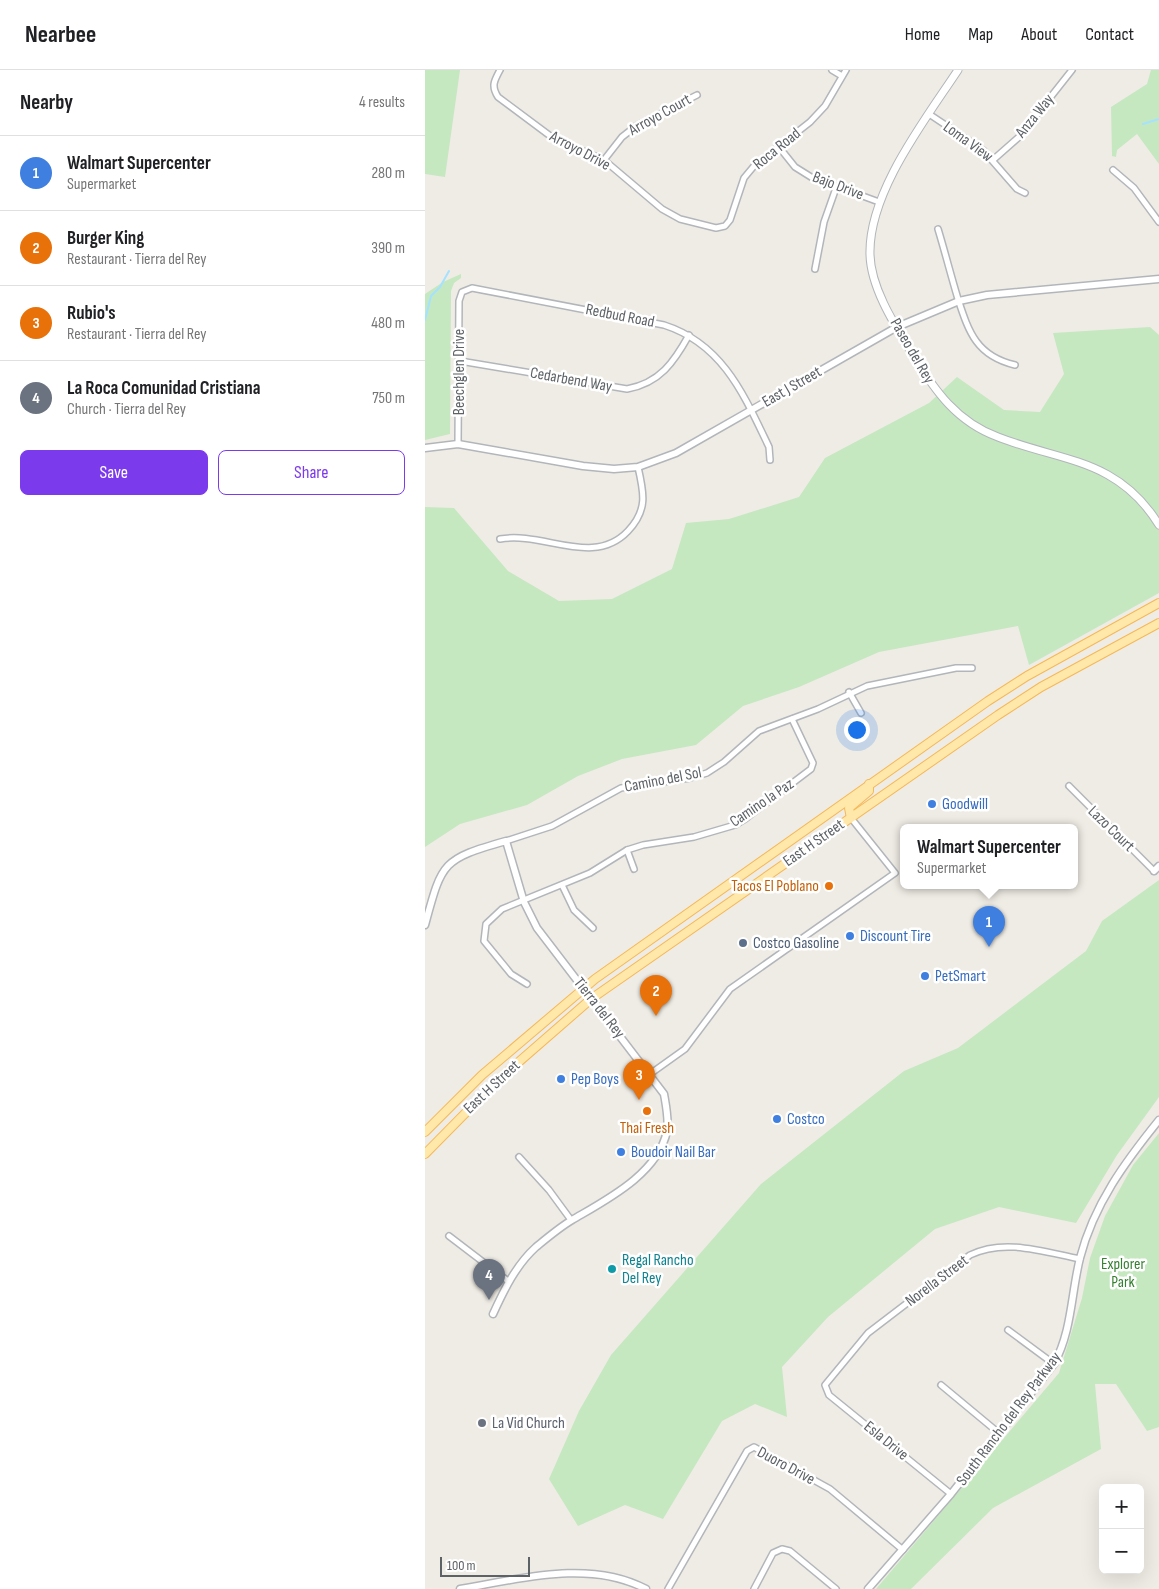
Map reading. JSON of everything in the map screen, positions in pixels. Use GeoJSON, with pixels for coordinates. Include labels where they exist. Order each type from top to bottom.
{"type":"FeatureCollection","features":[{"type":"Feature","properties":{"kind":"main road","name":"Paseo del Rey"},"geometry":{"type":"LineString","coordinates":[[958,70],[895,169],[879,202],[870,255],[878,288],[897,327],[934,389],[949,407],[972,425],[997,437],[1089,464],[1112,476],[1147,507],[1159,525]]}},
{"type":"Feature","properties":{"kind":"main road","name":"East H Street"},"geometry":{"type":"LineString","coordinates":[[425,1132],[482,1075],[583,989],[869,784],[1027,676],[1159,603]]}},
{"type":"Feature","properties":{"kind":"main road","name":"East H Street"},"geometry":{"type":"LineString","coordinates":[[425,1154],[498,1080],[591,999],[1034,692],[1159,623]]}},
{"type":"Feature","properties":{"kind":"main road"},"geometry":{"type":"LineString","coordinates":[[851,818],[849,808],[869,790],[869,784]]}},
{"type":"Feature","properties":{"kind":"street","name":"Arroyo Drive"},"geometry":{"type":"LineString","coordinates":[[500,70],[493,84],[493,89],[498,98],[553,138],[605,160],[662,209],[680,218],[716,228]]}},
{"type":"Feature","properties":{"kind":"street"},"geometry":{"type":"LineString","coordinates":[[831,70],[842,76]]}},
{"type":"Feature","properties":{"kind":"street","name":"Roca Road"},"geometry":{"type":"LineString","coordinates":[[716,228],[725,226],[730,220],[749,172],[759,160],[779,147],[810,122],[825,106],[846,70]]}},
{"type":"Feature","properties":{"kind":"street","name":"Anza Way"},"geometry":{"type":"LineString","coordinates":[[994,159],[1019,137],[1072,70]]}},
{"type":"Feature","properties":{"kind":"street","name":"Arroyo Court"},"geometry":{"type":"LineString","coordinates":[[605,160],[621,136],[636,126],[697,95]]}},
{"type":"Feature","properties":{"kind":"street","name":"Loma View"},"geometry":{"type":"LineString","coordinates":[[929,114],[994,159],[1017,189],[1025,193]]}},
{"type":"Feature","properties":{"kind":"street","name":"Bajo Drive"},"geometry":{"type":"LineString","coordinates":[[779,147],[795,167],[811,177],[836,188],[879,202]]}},
{"type":"Feature","properties":{"kind":"street"},"geometry":{"type":"LineString","coordinates":[[1113,170],[1134,188],[1159,222]]}},
{"type":"Feature","properties":{"kind":"street"},"geometry":{"type":"LineString","coordinates":[[815,269],[824,222],[836,188]]}},
{"type":"Feature","properties":{"kind":"street"},"geometry":{"type":"LineString","coordinates":[[938,228],[962,314],[974,340],[993,357],[1015,365]]}},
{"type":"Feature","properties":{"kind":"street","name":"East J Street"},"geometry":{"type":"LineString","coordinates":[[425,448],[458,444],[598,468],[638,467],[675,454],[897,327],[959,301],[987,295],[1159,279]]}},
{"type":"Feature","properties":{"kind":"street","name":"Redbud Road"},"geometry":{"type":"LineString","coordinates":[[459,301],[462,292],[472,288],[666,326],[689,335],[707,348],[721,362],[769,447],[770,460]]}},
{"type":"Feature","properties":{"kind":"street","name":"Beechglen Drive"},"geometry":{"type":"LineString","coordinates":[[458,444],[459,301]]}},
{"type":"Feature","properties":{"kind":"street","name":"Cedarbend Way"},"geometry":{"type":"LineString","coordinates":[[459,361],[627,389],[649,382],[666,371],[689,335]]}},
{"type":"Feature","properties":{"kind":"street"},"geometry":{"type":"LineString","coordinates":[[500,539],[527,537],[588,549],[602,547],[614,542],[630,529],[641,511],[644,491],[638,467]]}},
{"type":"Feature","properties":{"kind":"street","name":"Camino del Sol"},"geometry":{"type":"LineString","coordinates":[[425,925],[436,883],[450,863],[466,852],[552,826],[621,788],[701,775],[724,762],[756,734],[818,709],[849,692],[873,684],[956,668],[972,668]]}},
{"type":"Feature","properties":{"kind":"street"},"geometry":{"type":"LineString","coordinates":[[849,692],[861,713]]}},
{"type":"Feature","properties":{"kind":"street","name":"Camino la Paz"},"geometry":{"type":"LineString","coordinates":[[527,984],[511,974],[483,941],[486,924],[492,916],[509,906],[524,902],[597,869],[627,850],[643,845],[694,837],[735,825],[811,769],[813,763],[792,719]]}},
{"type":"Feature","properties":{"kind":"street","name":"Lazo Court"},"geometry":{"type":"LineString","coordinates":[[1069,786],[1157,868]]}},
{"type":"Feature","properties":{"kind":"street"},"geometry":{"type":"LineString","coordinates":[[650,1074],[685,1048],[730,989],[895,873],[851,818]]}},
{"type":"Feature","properties":{"kind":"street","name":"Tierra del Rey"},"geometry":{"type":"LineString","coordinates":[[493,1314],[508,1281],[535,1248],[571,1220],[595,1208],[627,1186],[657,1154],[664,1141],[668,1115],[664,1094],[650,1074],[537,928],[524,902],[506,841]]}},
{"type":"Feature","properties":{"kind":"street"},"geometry":{"type":"LineString","coordinates":[[627,850],[634,869]]}},
{"type":"Feature","properties":{"kind":"street"},"geometry":{"type":"LineString","coordinates":[[561,886],[574,910],[593,928]]}},
{"type":"Feature","properties":{"kind":"street","name":"South Rancho del Rey Parkway"},"geometry":{"type":"LineString","coordinates":[[868,1589],[951,1494],[1054,1364],[1063,1348],[1080,1259],[1099,1207],[1111,1182],[1159,1120]]}},
{"type":"Feature","properties":{"kind":"street"},"geometry":{"type":"LineString","coordinates":[[519,1157],[549,1190],[571,1220]]}},
{"type":"Feature","properties":{"kind":"street"},"geometry":{"type":"LineString","coordinates":[[449,1236],[508,1281]]}},
{"type":"Feature","properties":{"kind":"street","name":"Norella Street"},"geometry":{"type":"LineString","coordinates":[[825,1385],[868,1333],[970,1255],[988,1248],[1010,1246],[1080,1259]]}},
{"type":"Feature","properties":{"kind":"street"},"geometry":{"type":"LineString","coordinates":[[1008,1330],[1054,1364]]}},
{"type":"Feature","properties":{"kind":"street","name":"Esla Drive"},"geometry":{"type":"LineString","coordinates":[[825,1385],[829,1395],[951,1494]]}},
{"type":"Feature","properties":{"kind":"street"},"geometry":{"type":"LineString","coordinates":[[941,1386],[1000,1434]]}},
{"type":"Feature","properties":{"kind":"street","name":"Duoro Drive"},"geometry":{"type":"LineString","coordinates":[[668,1589],[747,1451],[753,1447],[830,1489],[903,1550]]}},
{"type":"Feature","properties":{"kind":"street"},"geometry":{"type":"LineString","coordinates":[[754,1589],[773,1553],[782,1549],[791,1551],[836,1589]]}},
{"type":"Feature","properties":{"kind":"street"},"geometry":{"type":"LineString","coordinates":[[460,1589],[576,1573],[618,1578],[646,1589]]}},
{"type":"Feature","properties":{"kind":"green space"},"geometry":{"type":"Polygon","coordinates":[[[425,70],[460,70],[445,177],[425,174],[425,70]]]}},
{"type":"Feature","properties":{"kind":"green space"},"geometry":{"type":"Polygon","coordinates":[[[1151,70],[1159,70],[1159,164],[1137,134],[1117,150],[1116,157],[1112,156],[1111,107],[1147,84],[1151,70]]]}},
{"type":"Feature","properties":{"kind":"green space"},"geometry":{"type":"Polygon","coordinates":[[[461,274],[461,278],[454,283],[451,291],[450,434],[425,440],[425,294],[443,282],[461,274]]]}},
{"type":"Feature","properties":{"kind":"green space"},"geometry":{"type":"Polygon","coordinates":[[[1150,327],[1159,335],[1159,593],[1029,665],[1018,626],[879,652],[799,687],[743,706],[696,745],[622,759],[578,776],[527,805],[460,824],[425,847],[425,507],[454,508],[508,571],[559,601],[612,599],[672,569],[686,523],[729,519],[799,497],[825,458],[929,403],[957,377],[1004,410],[1040,412],[1064,374],[1053,333],[1150,327]]]}},
{"type":"Feature","properties":{"kind":"green space"},"geometry":{"type":"Polygon","coordinates":[[[1159,880],[1159,1097],[1117,1155],[1076,1223],[999,1207],[935,1229],[828,1317],[782,1367],[787,1417],[755,1404],[722,1421],[663,1519],[625,1505],[578,1526],[549,1479],[579,1411],[611,1355],[761,1184],[904,1071],[958,1048],[1086,951],[1102,921],[1159,880]]]}},
{"type":"Feature","properties":{"kind":"green space","name":"Explorer Park"},"geometry":{"type":"Polygon","coordinates":[[[1159,1133],[1159,1427],[1147,1431],[1116,1384],[1095,1384],[1101,1449],[993,1508],[911,1589],[876,1589],[1059,1373],[1082,1298],[1090,1258],[1105,1216],[1133,1165],[1159,1133]]]}},
{"type":"Feature","properties":{"kind":"waterway"},"geometry":{"type":"LineString","coordinates":[[1143,124],[1159,119]]}},
{"type":"Feature","properties":{"kind":"waterway"},"geometry":{"type":"LineString","coordinates":[[425,320],[431,296],[440,287],[449,271]]}},
{"type":"Feature","properties":{"kind":"place","name":"Goodwill"},"geometry":{"type":"Point","coordinates":[932,804]}},
{"type":"Feature","properties":{"kind":"place","name":"Tacos El Poblano"},"geometry":{"type":"Point","coordinates":[829,886]}},
{"type":"Feature","properties":{"kind":"place","name":"Discount Tire"},"geometry":{"type":"Point","coordinates":[850,936]}},
{"type":"Feature","properties":{"kind":"place","name":"Costco Gasoline"},"geometry":{"type":"Point","coordinates":[743,943]}},
{"type":"Feature","properties":{"kind":"place","name":"Walmart Supercenter"},"geometry":{"type":"Point","coordinates":[989,947]}},
{"type":"Feature","properties":{"kind":"place","name":"PetSmart"},"geometry":{"type":"Point","coordinates":[925,976]}},
{"type":"Feature","properties":{"kind":"place","name":"Burger King"},"geometry":{"type":"Point","coordinates":[656,1016]}},
{"type":"Feature","properties":{"kind":"place","name":"Pep Boys"},"geometry":{"type":"Point","coordinates":[561,1079]}},
{"type":"Feature","properties":{"kind":"place","name":"Rubio's"},"geometry":{"type":"Point","coordinates":[639,1100]}},
{"type":"Feature","properties":{"kind":"place","name":"Thai Fresh"},"geometry":{"type":"Point","coordinates":[647,1111]}},
{"type":"Feature","properties":{"kind":"place","name":"Costco"},"geometry":{"type":"Point","coordinates":[777,1119]}},
{"type":"Feature","properties":{"kind":"place","name":"Boudoir Nail Bar"},"geometry":{"type":"Point","coordinates":[621,1152]}},
{"type":"Feature","properties":{"kind":"place","name":"Regal Rancho Del Rey"},"geometry":{"type":"Point","coordinates":[612,1269]}},
{"type":"Feature","properties":{"kind":"place","name":"La Roca Comunidad Cristiana"},"geometry":{"type":"Point","coordinates":[489,1300]}},
{"type":"Feature","properties":{"kind":"place","name":"La Vid Church"},"geometry":{"type":"Point","coordinates":[482,1423]}}]}
